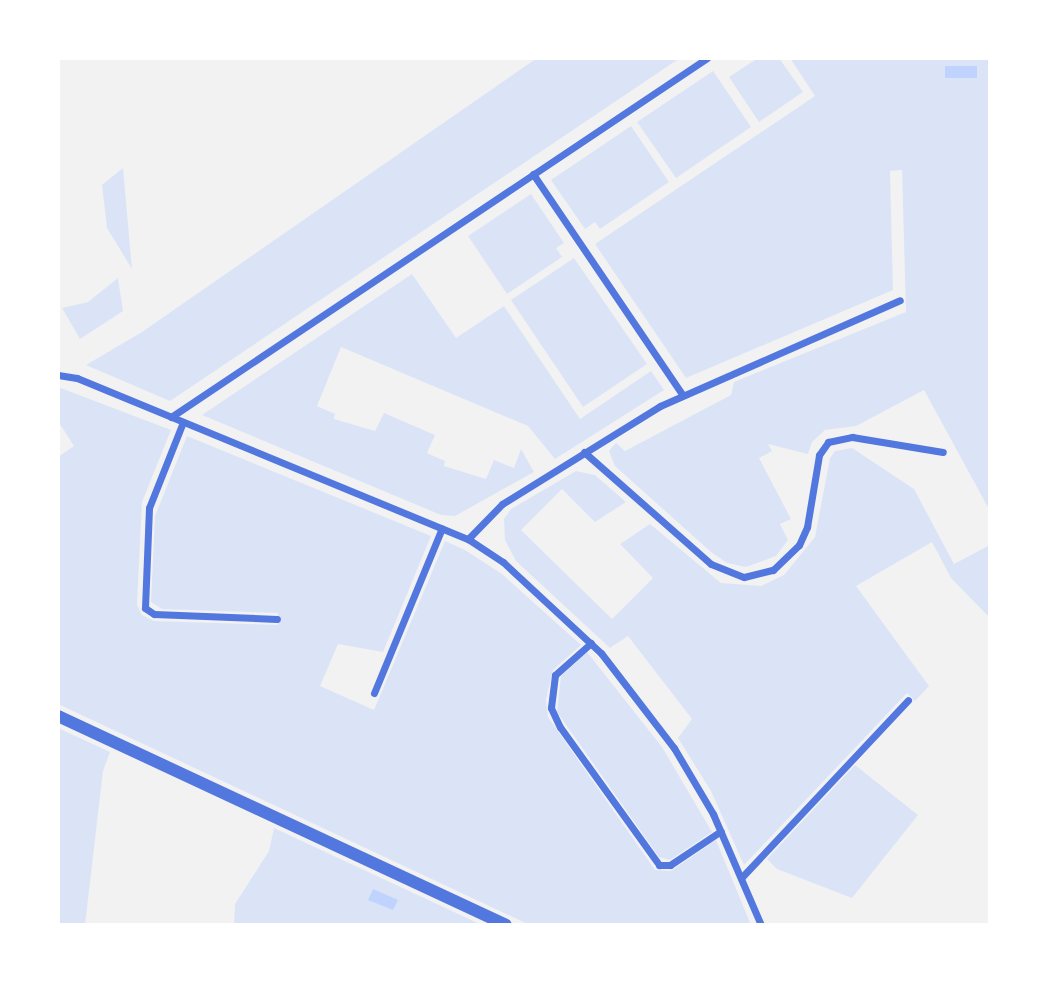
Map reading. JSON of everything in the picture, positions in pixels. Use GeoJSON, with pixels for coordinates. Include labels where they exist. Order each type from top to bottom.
{"type":"FeatureCollection","features":[{"type":"Feature","properties":{"kind":"street"},"geometry":{"type":"LineString","coordinates":[[171,416],[707,58]]}},
{"type":"Feature","properties":{"kind":"street"},"geometry":{"type":"LineString","coordinates":[[533,174],[682,394]]}},
{"type":"Feature","properties":{"kind":"street"},"geometry":{"type":"LineString","coordinates":[[468,539],[502,504],[682,394],[900,300]]}},
{"type":"Feature","properties":{"kind":"street"},"geometry":{"type":"LineString","coordinates":[[58,375],[77,377],[442,528],[468,539],[503,562],[591,643],[674,748],[721,831],[761,925]]}},
{"type":"Feature","properties":{"kind":"street"},"geometry":{"type":"LineString","coordinates":[[183,422],[149,508],[145,608],[154,614],[277,619]]}},
{"type":"Feature","properties":{"kind":"street"},"geometry":{"type":"LineString","coordinates":[[584,452],[711,564],[744,577],[774,570],[799,545],[807,527],[819,455],[828,442],[852,437],[943,452]]}},
{"type":"Feature","properties":{"kind":"street"},"geometry":{"type":"LineString","coordinates":[[374,694],[442,528]]}},
{"type":"Feature","properties":{"kind":"street"},"geometry":{"type":"LineString","coordinates":[[591,643],[555,675],[550,704],[560,727],[659,865],[670,866],[721,831]]}},
{"type":"Feature","properties":{"kind":"street"},"geometry":{"type":"LineString","coordinates":[[741,878],[908,700]]}},
{"type":"Feature","properties":{"kind":"street"},"geometry":{"type":"LineString","coordinates":[[58,716],[506,925]]}},
{"type":"Feature","properties":{"kind":"shaded area"},"geometry":{"type":"Polygon","coordinates":[[[537,58],[680,58],[170,401],[86,365],[142,332],[537,58]]]}},
{"type":"Feature","properties":{"kind":"shaded area"},"geometry":{"type":"Polygon","coordinates":[[[758,58],[779,58],[803,92],[759,122],[729,77],[758,58]]]}},
{"type":"Feature","properties":{"kind":"shaded area"},"geometry":{"type":"Polygon","coordinates":[[[790,58],[990,58],[990,511],[924,390],[856,426],[825,430],[812,442],[808,454],[768,444],[772,451],[759,458],[791,519],[780,524],[788,540],[776,556],[746,567],[727,563],[711,552],[615,466],[609,451],[616,443],[625,451],[731,395],[734,382],[906,312],[902,170],[890,171],[893,290],[686,378],[595,244],[815,96],[790,58]]]}},
{"type":"Feature","properties":{"kind":"shaded area"},"geometry":{"type":"Polygon","coordinates":[[[713,71],[751,127],[676,178],[637,122],[713,71]]]}},
{"type":"Feature","properties":{"kind":"shaded area"},"geometry":{"type":"Polygon","coordinates":[[[631,126],[669,182],[600,229],[595,222],[585,229],[551,180],[631,126]]]}},
{"type":"Feature","properties":{"kind":"shaded area"},"geometry":{"type":"Polygon","coordinates":[[[123,168],[132,269],[107,228],[102,185],[123,168]]]}},
{"type":"Feature","properties":{"kind":"shaded area"},"geometry":{"type":"Polygon","coordinates":[[[531,194],[564,243],[556,248],[562,257],[507,294],[468,236],[531,194]]]}},
{"type":"Feature","properties":{"kind":"shaded area"},"geometry":{"type":"Polygon","coordinates":[[[574,258],[647,364],[583,407],[511,300],[574,258]]]}},
{"type":"Feature","properties":{"kind":"shaded area"},"geometry":{"type":"Polygon","coordinates":[[[412,274],[456,338],[504,306],[580,419],[651,371],[664,390],[555,459],[528,426],[341,347],[317,406],[335,414],[334,419],[375,431],[384,413],[435,435],[427,453],[445,461],[444,466],[486,479],[494,460],[514,468],[521,449],[534,472],[455,516],[441,515],[202,415],[412,274]]]}},
{"type":"Feature","properties":{"kind":"shaded area"},"geometry":{"type":"Polygon","coordinates":[[[118,278],[123,311],[80,339],[62,308],[88,302],[118,278]]]}},
{"type":"Feature","properties":{"kind":"shaded area"},"geometry":{"type":"Polygon","coordinates":[[[58,387],[171,430],[142,502],[137,605],[142,615],[154,621],[278,625],[278,613],[162,609],[151,602],[155,516],[187,436],[431,536],[383,652],[338,644],[320,686],[374,710],[445,541],[465,550],[502,574],[581,645],[553,670],[546,699],[548,717],[655,870],[671,871],[716,840],[751,925],[530,925],[58,704],[58,457],[74,446],[58,421],[58,387]]]}},
{"type":"Feature","properties":{"kind":"shaded area"},"geometry":{"type":"Polygon","coordinates":[[[852,448],[914,489],[954,564],[990,545],[990,618],[951,578],[932,542],[856,586],[929,686],[915,701],[907,693],[744,865],[711,791],[678,738],[692,719],[628,636],[610,648],[516,561],[505,540],[504,519],[511,509],[576,471],[595,475],[626,502],[595,522],[562,489],[521,530],[612,619],[653,578],[620,544],[650,524],[721,583],[761,586],[784,575],[815,537],[830,458],[835,451],[852,448]]]}},
{"type":"Feature","properties":{"kind":"shaded area"},"geometry":{"type":"Polygon","coordinates":[[[587,652],[662,747],[712,832],[670,860],[659,857],[557,712],[561,676],[587,652]]]}},
{"type":"Feature","properties":{"kind":"shaded area"},"geometry":{"type":"Polygon","coordinates":[[[58,728],[110,752],[103,771],[85,925],[58,925],[58,728]]]}},
{"type":"Feature","properties":{"kind":"shaded area"},"geometry":{"type":"Polygon","coordinates":[[[855,765],[918,815],[852,898],[777,869],[767,859],[855,765]]]}},
{"type":"Feature","properties":{"kind":"shaded area"},"geometry":{"type":"Polygon","coordinates":[[[274,828],[482,925],[234,925],[235,904],[269,851],[274,828]]]}},
{"type":"Feature","properties":{"kind":"water"},"geometry":{"type":"Polygon","coordinates":[[[945,66],[977,66],[977,78],[945,78],[945,66]]]}},
{"type":"Feature","properties":{"kind":"water"},"geometry":{"type":"Polygon","coordinates":[[[373,889],[398,900],[393,910],[368,900],[373,889]]]}}]}
